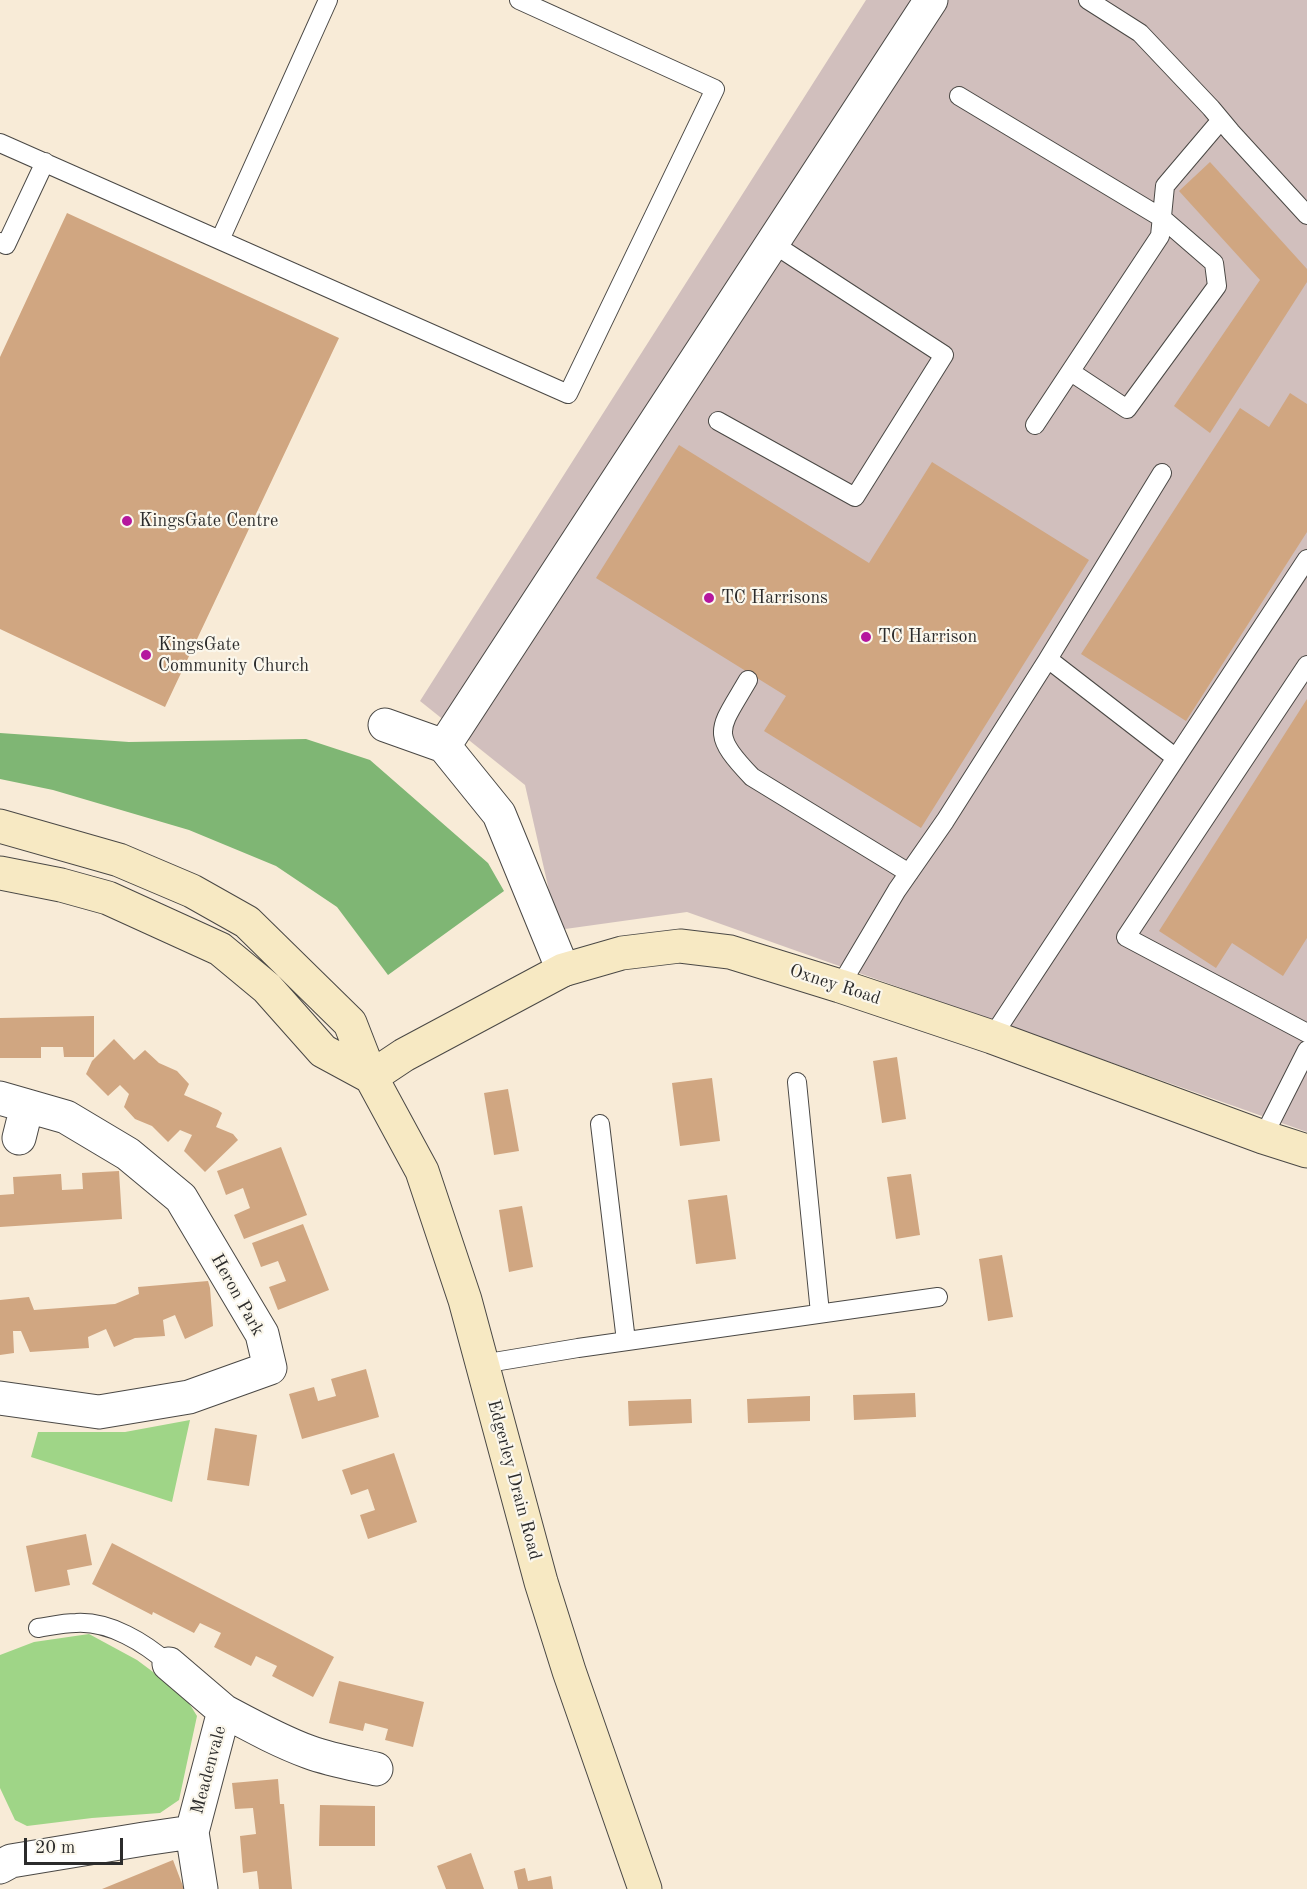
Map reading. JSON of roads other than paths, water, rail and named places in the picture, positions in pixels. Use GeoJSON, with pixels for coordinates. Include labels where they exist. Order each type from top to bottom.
{"type":"FeatureCollection","features":[{"type":"Feature","properties":{"kind":"street"},"geometry":{"type":"LineString","coordinates":[[444,746],[931,0]]}},
{"type":"Feature","properties":{"kind":"street"},"geometry":{"type":"LineString","coordinates":[[385,726],[444,746],[499,814],[563,970]]}},
{"type":"Feature","properties":{"kind":"street","name":"Edgerley Drain Road"},"geometry":{"type":"LineString","coordinates":[[0,826],[119,860],[192,891],[247,922],[350,1023],[371,1077],[422,1171],[465,1300],[541,1582],[569,1671],[645,1889]]}},
{"type":"Feature","properties":{"kind":"street"},"geometry":{"type":"LineString","coordinates":[[0,873],[61,885],[108,898],[220,949],[267,988],[323,1051],[371,1077]]}},
{"type":"Feature","properties":{"kind":"street","name":"Oxney Road"},"geometry":{"type":"LineString","coordinates":[[371,1077],[404,1055],[563,970],[622,953],[680,946],[730,952],[840,986],[992,1037],[1263,1137],[1307,1151]]}},
{"type":"Feature","properties":{"kind":"street"},"geometry":{"type":"LineString","coordinates":[[13,1102],[19,1138]]}},
{"type":"Feature","properties":{"kind":"street","name":"Heron Park"},"geometry":{"type":"LineString","coordinates":[[0,1398],[99,1412],[189,1397],[270,1368],[262,1334],[181,1198],[128,1154],[66,1117],[13,1102]]}},
{"type":"Feature","properties":{"kind":"street"},"geometry":{"type":"LineString","coordinates":[[170,1664],[224,1711]]}},
{"type":"Feature","properties":{"kind":"street","name":"Meadenvale"},"geometry":{"type":"LineString","coordinates":[[4,1856],[192,1832],[224,1711],[309,1752],[376,1770]]}},
{"type":"Feature","properties":{"kind":"street"},"geometry":{"type":"LineString","coordinates":[[192,1832],[201,1889]]}},
{"type":"Feature","properties":{"kind":"lane"},"geometry":{"type":"LineString","coordinates":[[220,240],[328,0]]}},
{"type":"Feature","properties":{"kind":"lane"},"geometry":{"type":"LineString","coordinates":[[0,143],[568,394],[715,89],[519,0]]}},
{"type":"Feature","properties":{"kind":"lane"},"geometry":{"type":"LineString","coordinates":[[1088,0],[1140,33],[1307,215]]}},
{"type":"Feature","properties":{"kind":"lane"},"geometry":{"type":"LineString","coordinates":[[959,96],[1162,218],[1214,262],[1216,286],[1127,409],[1071,372]]}},
{"type":"Feature","properties":{"kind":"lane"},"geometry":{"type":"LineString","coordinates":[[1035,425],[1160,236],[1165,186],[1221,120]]}},
{"type":"Feature","properties":{"kind":"lane"},"geometry":{"type":"LineString","coordinates":[[0,242],[6,245],[45,162]]}},
{"type":"Feature","properties":{"kind":"lane"},"geometry":{"type":"LineString","coordinates":[[718,421],[855,497],[944,355],[772,243]]}},
{"type":"Feature","properties":{"kind":"lane"},"geometry":{"type":"LineString","coordinates":[[840,986],[909,873],[945,821],[1048,659],[1162,473]]}},
{"type":"Feature","properties":{"kind":"lane"},"geometry":{"type":"LineString","coordinates":[[992,1037],[1307,559]]}},
{"type":"Feature","properties":{"kind":"lane"},"geometry":{"type":"LineString","coordinates":[[1048,659],[1176,758]]}},
{"type":"Feature","properties":{"kind":"lane"},"geometry":{"type":"LineString","coordinates":[[1307,665],[1126,937],[1307,1033]]}},
{"type":"Feature","properties":{"kind":"lane"},"geometry":{"type":"LineString","coordinates":[[748,680],[723,723],[722,734],[732,756],[752,777],[909,873]]}},
{"type":"Feature","properties":{"kind":"lane"},"geometry":{"type":"LineString","coordinates":[[1263,1137],[1307,1050]]}},
{"type":"Feature","properties":{"kind":"lane"},"geometry":{"type":"LineString","coordinates":[[797,1082],[820,1313]]}},
{"type":"Feature","properties":{"kind":"lane"},"geometry":{"type":"LineString","coordinates":[[600,1125],[626,1341]]}},
{"type":"Feature","properties":{"kind":"lane"},"geometry":{"type":"LineString","coordinates":[[482,1364],[626,1341],[938,1297]]}},
{"type":"Feature","properties":{"kind":"lane"},"geometry":{"type":"LineString","coordinates":[[38,1628],[77,1622],[108,1628],[128,1636],[170,1664]]}},
{"type":"Feature","properties":{"kind":"place","name":"KingsGate Centre"},"geometry":{"type":"Point","coordinates":[127,521]}},
{"type":"Feature","properties":{"kind":"place","name":"TC Harrisons"},"geometry":{"type":"Point","coordinates":[709,598]}},
{"type":"Feature","properties":{"kind":"place","name":"TC Harrison"},"geometry":{"type":"Point","coordinates":[866,637]}},
{"type":"Feature","properties":{"kind":"place","name":"KingsGate Community Church"},"geometry":{"type":"Point","coordinates":[146,655]}}]}
